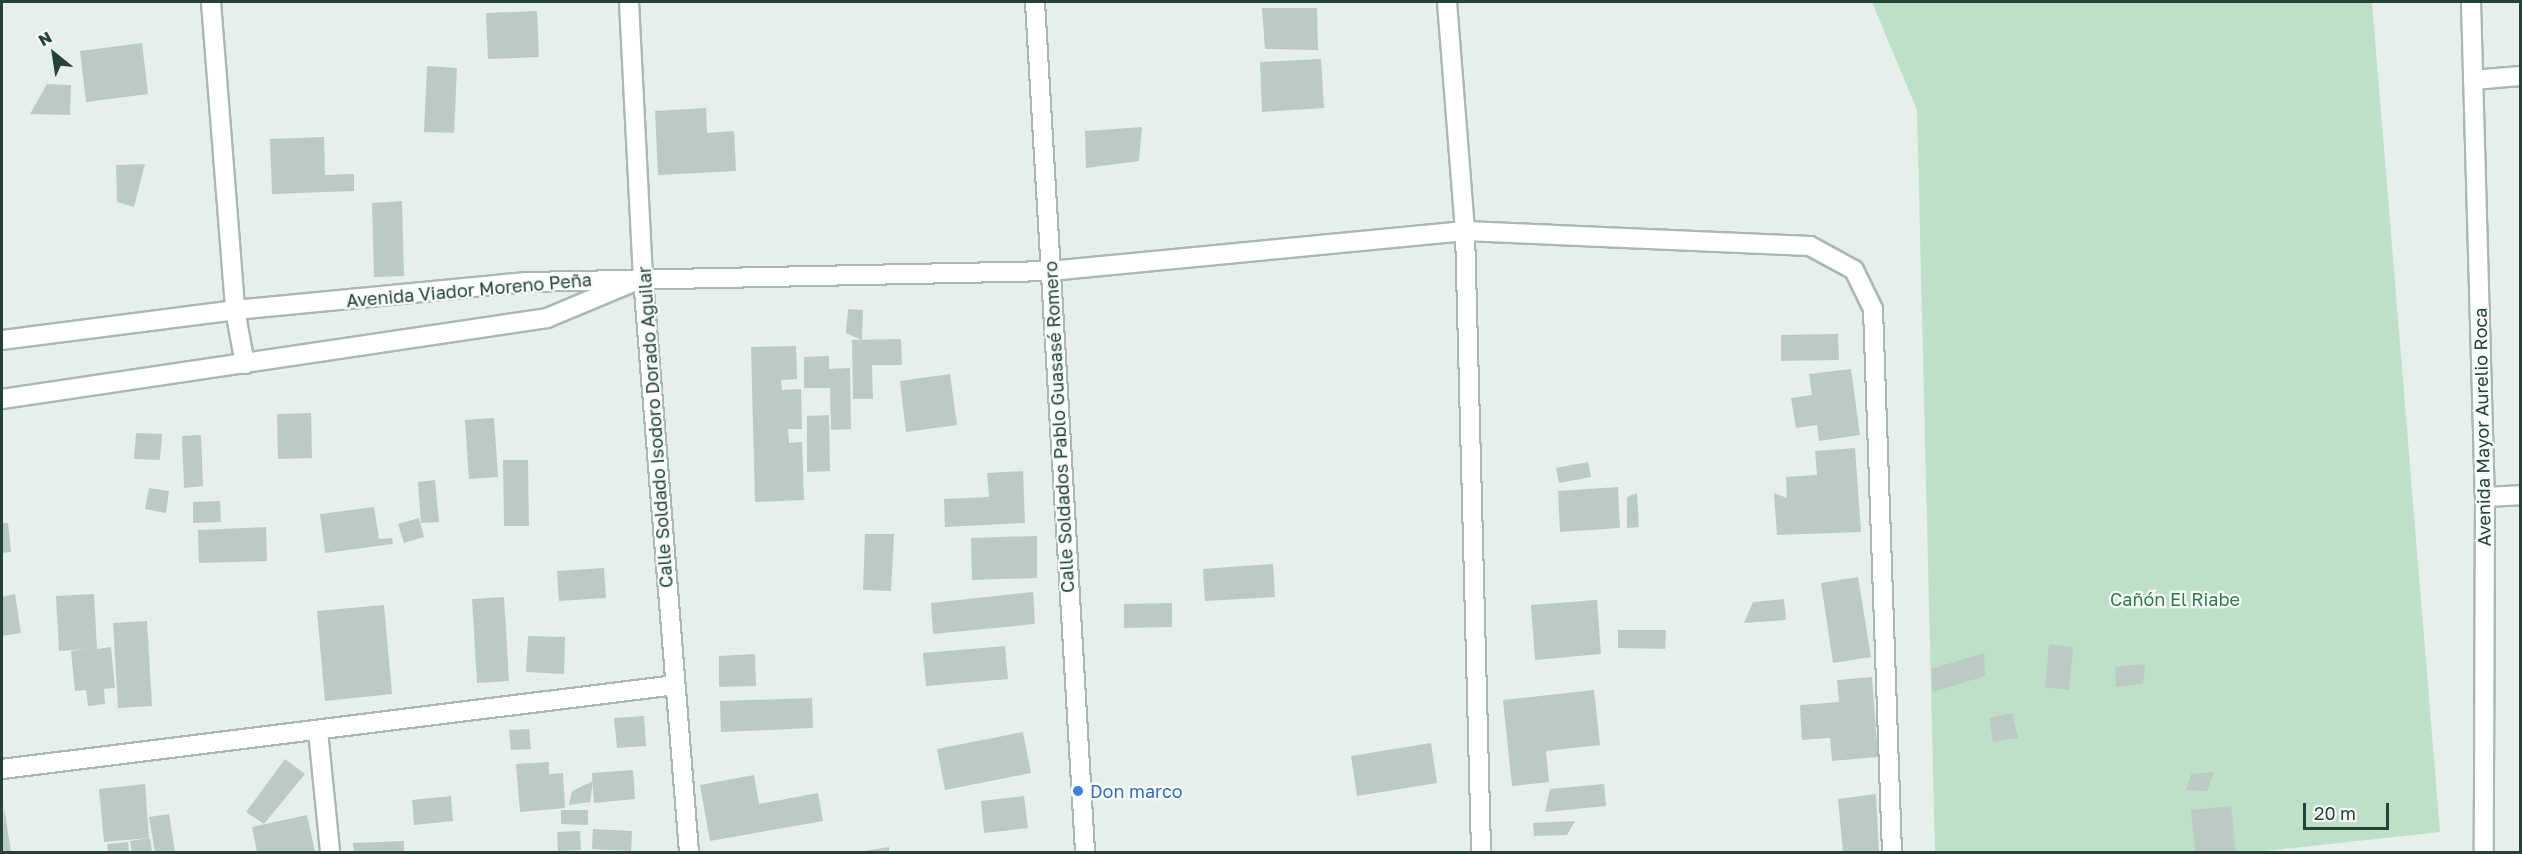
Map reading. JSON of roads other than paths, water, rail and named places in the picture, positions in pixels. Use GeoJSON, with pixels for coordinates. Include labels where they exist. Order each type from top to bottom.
{"type":"FeatureCollection","features":[{"type":"Feature","properties":{"kind":"street"},"geometry":{"type":"LineString","coordinates":[[211,2],[235,310],[245,364]]}},
{"type":"Feature","properties":{"kind":"street","name":"Calle Soldado Isodoro Dorado Aguilar"},"geometry":{"type":"LineString","coordinates":[[629,2],[643,278],[688,852]]}},
{"type":"Feature","properties":{"kind":"street","name":"Calle Soldados Pablo Guasasé Romero"},"geometry":{"type":"LineString","coordinates":[[1035,2],[1085,852]]}},
{"type":"Feature","properties":{"kind":"street"},"geometry":{"type":"LineString","coordinates":[[1447,2],[1465,231],[1481,852]]}},
{"type":"Feature","properties":{"kind":"street","name":"Avenida Mayor Aurelio Roca"},"geometry":{"type":"LineString","coordinates":[[2471,2],[2485,496],[2484,852]]}},
{"type":"Feature","properties":{"kind":"street"},"geometry":{"type":"LineString","coordinates":[[2473,80],[2520,76]]}},
{"type":"Feature","properties":{"kind":"street"},"geometry":{"type":"LineString","coordinates":[[643,278],[1050,271],[1465,231],[1810,246],[1854,270],[1873,309],[1892,852]]}},
{"type":"Feature","properties":{"kind":"street","name":"Avenida Viador Moreno Peña"},"geometry":{"type":"LineString","coordinates":[[2,340],[235,310],[527,282],[643,278]]}},
{"type":"Feature","properties":{"kind":"street","name":"Avenida Viador Moreno Peña"},"geometry":{"type":"LineString","coordinates":[[2,399],[547,318],[643,278]]}},
{"type":"Feature","properties":{"kind":"street"},"geometry":{"type":"LineString","coordinates":[[2485,496],[2520,495]]}},
{"type":"Feature","properties":{"kind":"street"},"geometry":{"type":"LineString","coordinates":[[2,769],[675,685]]}},
{"type":"Feature","properties":{"kind":"street"},"geometry":{"type":"LineString","coordinates":[[318,730],[330,852]]}},
{"type":"Feature","properties":{"kind":"place","name":"Don marco"},"geometry":{"type":"Point","coordinates":[1078,791]}},
{"type":"Feature","properties":{"kind":"park label","name":"Cañón El Riabe"},"geometry":{"type":"Point","coordinates":[2175,599]}}]}
